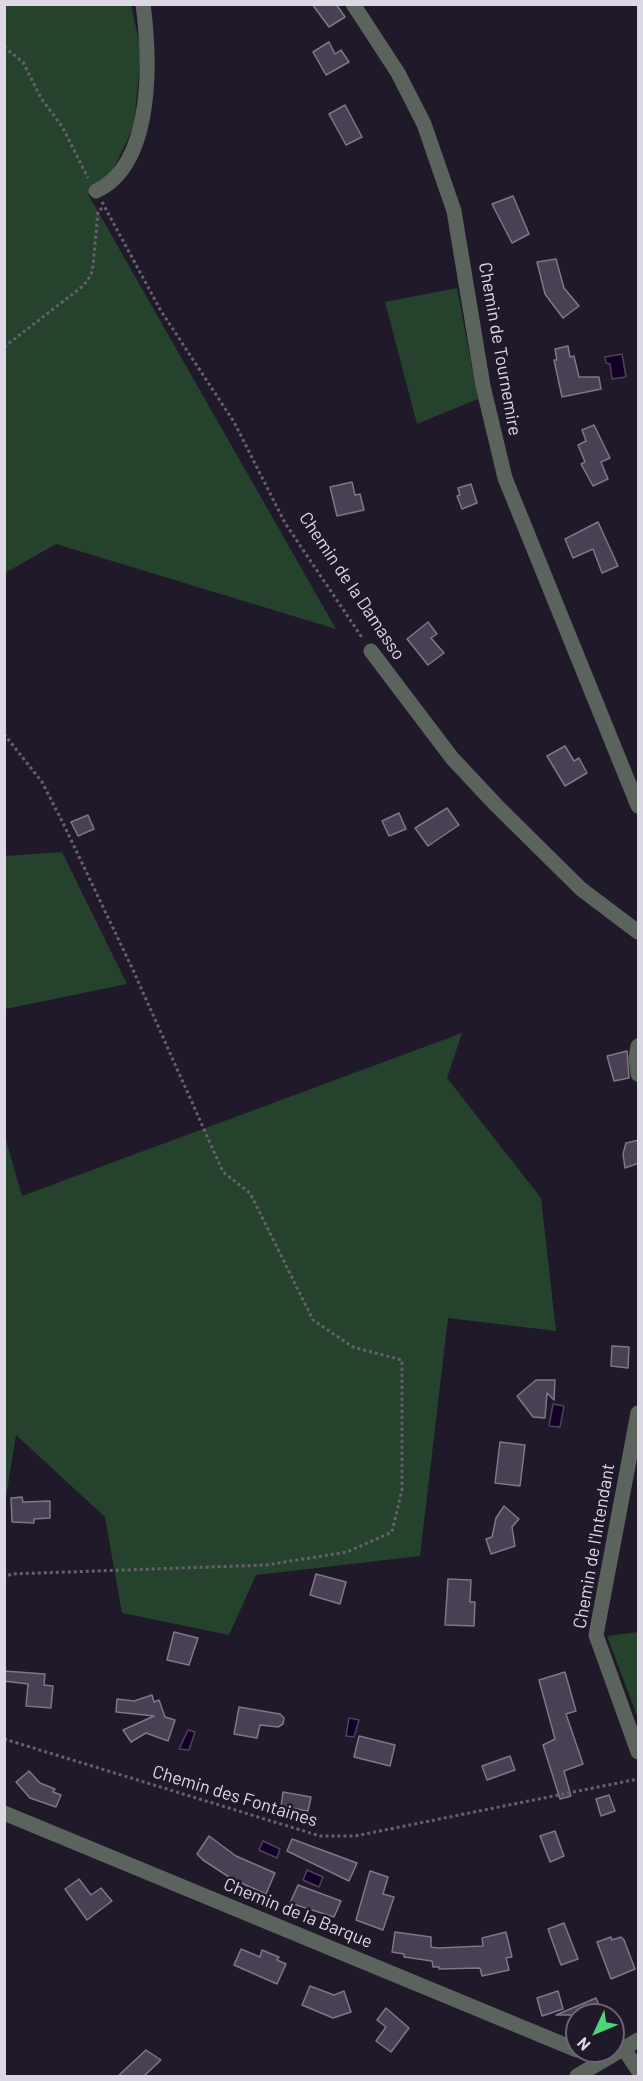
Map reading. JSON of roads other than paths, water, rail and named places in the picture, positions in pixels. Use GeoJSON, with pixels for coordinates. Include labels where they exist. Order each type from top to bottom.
{"type":"FeatureCollection","features":[{"type":"Feature","properties":{"kind":"street"},"geometry":{"type":"LineString","coordinates":[[96,191],[107,186],[116,177],[128,158],[146,102],[148,61],[143,4]]}},
{"type":"Feature","properties":{"kind":"street","name":"Chemin de Tournemire"},"geometry":{"type":"LineString","coordinates":[[354,4],[398,73],[424,124],[454,211],[483,386],[505,478],[639,806]]}},
{"type":"Feature","properties":{"kind":"street","name":"Chemin de la Damasso"},"geometry":{"type":"LineString","coordinates":[[371,651],[452,758],[496,805],[581,889],[639,932]]}},
{"type":"Feature","properties":{"kind":"street"},"geometry":{"type":"LineString","coordinates":[[639,1046],[636,1058],[639,1074]]}},
{"type":"Feature","properties":{"kind":"street","name":"Chemin de l'Intendant"},"geometry":{"type":"LineString","coordinates":[[639,1413],[596,1635],[639,1752]]}},
{"type":"Feature","properties":{"kind":"street","name":"Chemin de la Barque"},"geometry":{"type":"LineString","coordinates":[[4,1812],[565,2044]]}},
{"type":"Feature","properties":{"kind":"street"},"geometry":{"type":"LineString","coordinates":[[625,2048],[639,2040]]}},
{"type":"Feature","properties":{"kind":"street"},"geometry":{"type":"LineString","coordinates":[[625,2050],[639,2070]]}},
{"type":"Feature","properties":{"kind":"street","name":"Chemin de la Barque"},"geometry":{"type":"LineString","coordinates":[[592,2063],[594,2067]]}},
{"type":"Feature","properties":{"kind":"street"},"geometry":{"type":"LineString","coordinates":[[577,2076],[601,2063]]}}]}
